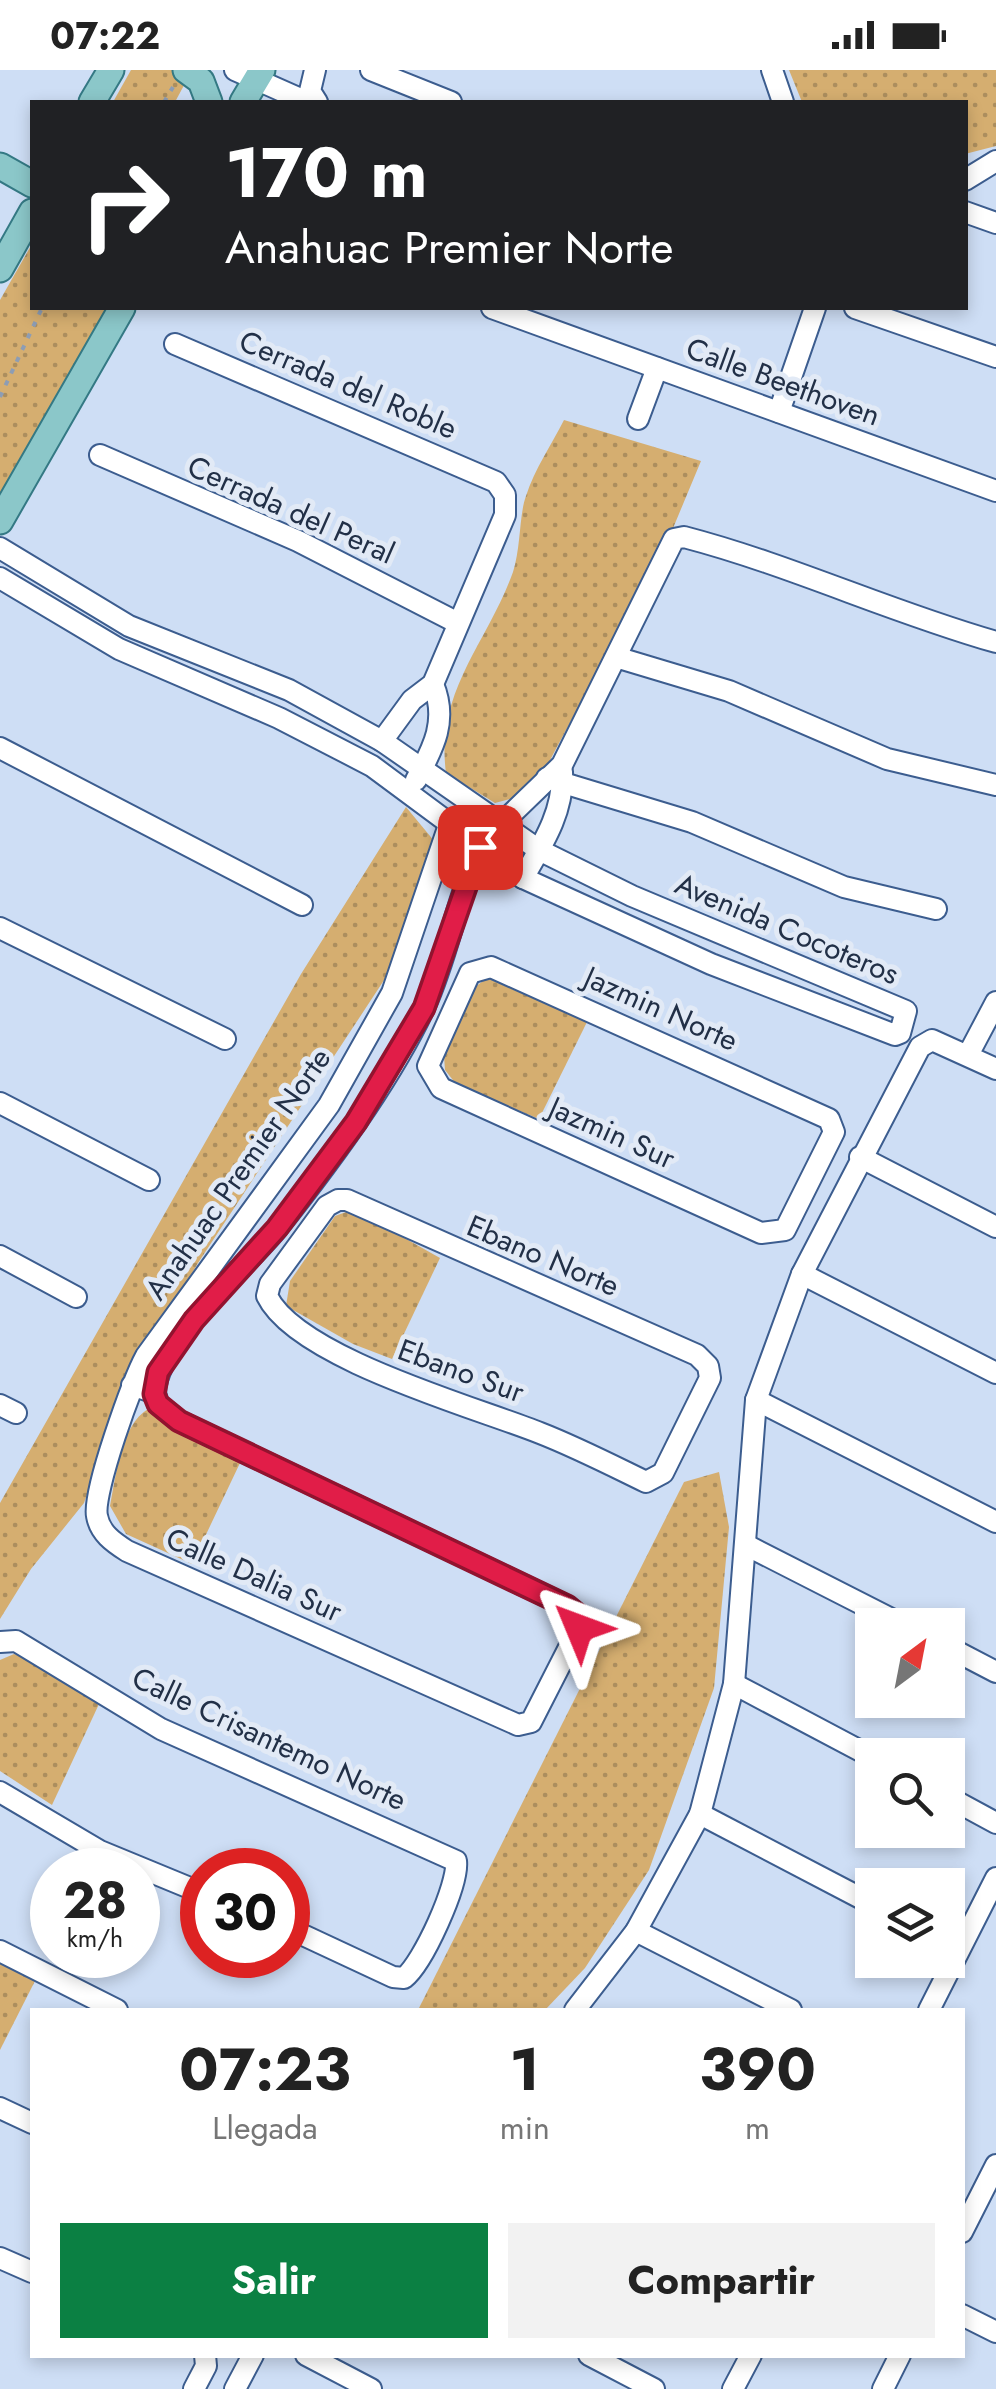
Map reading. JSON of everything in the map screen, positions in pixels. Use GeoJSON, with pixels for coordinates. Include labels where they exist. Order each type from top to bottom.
{"type":"FeatureCollection","features":[{"type":"Feature","properties":{"kind":"main road"},"geometry":{"type":"LineString","coordinates":[[186,70],[200,81],[209,100]]}},
{"type":"Feature","properties":{"kind":"main road"},"geometry":{"type":"LineString","coordinates":[[93,100],[105,72]]}},
{"type":"Feature","properties":{"kind":"main road"},"geometry":{"type":"LineString","coordinates":[[0,166],[30,183]]}},
{"type":"Feature","properties":{"kind":"main road"},"geometry":{"type":"LineString","coordinates":[[0,270],[17,234]]}},
{"type":"Feature","properties":{"kind":"main road"},"geometry":{"type":"LineString","coordinates":[[0,521],[121,310]]}},
{"type":"Feature","properties":{"kind":"street"},"geometry":{"type":"LineString","coordinates":[[315,70],[310,92],[316,100]]}},
{"type":"Feature","properties":{"kind":"street"},"geometry":{"type":"LineString","coordinates":[[372,70],[446,100]]}},
{"type":"Feature","properties":{"kind":"street"},"geometry":{"type":"LineString","coordinates":[[772,70],[782,100]]}},
{"type":"Feature","properties":{"kind":"street"},"geometry":{"type":"LineString","coordinates":[[249,81],[302,100]]}},
{"type":"Feature","properties":{"kind":"street"},"geometry":{"type":"LineString","coordinates":[[968,178],[996,161]]}},
{"type":"Feature","properties":{"kind":"street"},"geometry":{"type":"LineString","coordinates":[[968,213],[996,223]]}},
{"type":"Feature","properties":{"kind":"street","name":"Calle Beethoven"},"geometry":{"type":"LineString","coordinates":[[498,310],[996,491]]}},
{"type":"Feature","properties":{"kind":"street"},"geometry":{"type":"LineString","coordinates":[[779,412],[815,310]]}},
{"type":"Feature","properties":{"kind":"street"},"geometry":{"type":"LineString","coordinates":[[861,310],[996,358]]}},
{"type":"Feature","properties":{"kind":"street","name":"Cerrada del Roble"},"geometry":{"type":"LineString","coordinates":[[176,344],[496,482],[505,495],[505,515],[456,622]]}},
{"type":"Feature","properties":{"kind":"street"},"geometry":{"type":"LineString","coordinates":[[638,420],[657,368]]}},
{"type":"Feature","properties":{"kind":"street","name":"Cerrada del Peral"},"geometry":{"type":"LineString","coordinates":[[100,455],[298,541],[456,622]]}},
{"type":"Feature","properties":{"kind":"street"},"geometry":{"type":"LineString","coordinates":[[501,824],[557,776],[619,658],[668,545],[684,537],[747,554],[942,627],[996,642]]}},
{"type":"Feature","properties":{"kind":"street","name":"Avenida Cocoteros"},"geometry":{"type":"LineString","coordinates":[[0,548],[129,626],[288,690],[382,740],[539,850],[632,896],[906,1011],[900,1032],[895,1035],[711,964],[523,878],[410,792],[279,718],[118,649],[0,578]]}},
{"type":"Feature","properties":{"kind":"street"},"geometry":{"type":"LineString","coordinates":[[382,740],[412,700],[433,684],[456,622]]}},
{"type":"Feature","properties":{"kind":"street"},"geometry":{"type":"LineString","coordinates":[[619,658],[729,691],[886,759],[996,785]]}},
{"type":"Feature","properties":{"kind":"street"},"geometry":{"type":"LineString","coordinates":[[410,792],[442,720],[442,705],[433,684]]}},
{"type":"Feature","properties":{"kind":"street"},"geometry":{"type":"LineString","coordinates":[[0,748],[302,905]]}},
{"type":"Feature","properties":{"kind":"street"},"geometry":{"type":"LineString","coordinates":[[523,878],[553,824],[557,776]]}},
{"type":"Feature","properties":{"kind":"street"},"geometry":{"type":"LineString","coordinates":[[557,776],[692,822],[844,887],[936,910]]}},
{"type":"Feature","properties":{"kind":"street","name":"Anahuac Premier Norte"},"geometry":{"type":"LineString","coordinates":[[154,1394],[158,1372],[187,1314],[250,1213],[330,1105],[392,993],[450,825]]}},
{"type":"Feature","properties":{"kind":"street","name":"Anahuac Premier Norte"},"geometry":{"type":"LineString","coordinates":[[132,1386],[187,1314],[277,1228],[356,1122],[424,1008],[480,847]]}},
{"type":"Feature","properties":{"kind":"street"},"geometry":{"type":"LineString","coordinates":[[0,928],[226,1039]]}},
{"type":"Feature","properties":{"kind":"street","name":"Jazmin Norte"},"geometry":{"type":"LineString","coordinates":[[447,1021],[470,973],[491,967],[818,1112],[834,1132],[808,1188]]}},
{"type":"Feature","properties":{"kind":"street"},"geometry":{"type":"LineString","coordinates":[[392,993],[447,1021]]}},
{"type":"Feature","properties":{"kind":"street"},"geometry":{"type":"LineString","coordinates":[[968,1056],[996,1002]]}},
{"type":"Feature","properties":{"kind":"street","name":"Jazmin Sur"},"geometry":{"type":"LineString","coordinates":[[447,1021],[428,1066],[440,1088],[760,1234],[785,1230],[808,1188]]}},
{"type":"Feature","properties":{"kind":"street"},"geometry":{"type":"LineString","coordinates":[[577,2008],[636,1931],[700,1814],[734,1684],[756,1400],[802,1274],[920,1047],[932,1040],[996,1069]]}},
{"type":"Feature","properties":{"kind":"street"},"geometry":{"type":"LineString","coordinates":[[0,1103],[149,1180]]}},
{"type":"Feature","properties":{"kind":"street"},"geometry":{"type":"LineString","coordinates":[[860,1157],[996,1227]]}},
{"type":"Feature","properties":{"kind":"street","name":"Ebano Norte"},"geometry":{"type":"LineString","coordinates":[[300,1242],[327,1206],[347,1200],[696,1355],[708,1366],[710,1378],[685,1432]]}},
{"type":"Feature","properties":{"kind":"street"},"geometry":{"type":"LineString","coordinates":[[250,1213],[300,1242]]}},
{"type":"Feature","properties":{"kind":"street","name":"Ebano Sur"},"geometry":{"type":"LineString","coordinates":[[300,1242],[270,1284],[268,1296],[278,1314],[350,1360],[544,1434],[646,1482],[664,1473],[685,1432]]}},
{"type":"Feature","properties":{"kind":"street"},"geometry":{"type":"LineString","coordinates":[[0,1256],[76,1297]]}},
{"type":"Feature","properties":{"kind":"street"},"geometry":{"type":"LineString","coordinates":[[802,1274],[996,1373]]}},
{"type":"Feature","properties":{"kind":"street"},"geometry":{"type":"LineString","coordinates":[[132,1386],[154,1394]]}},
{"type":"Feature","properties":{"kind":"street","name":"Calle Dalia Sur"},"geometry":{"type":"LineString","coordinates":[[132,1386],[95,1506],[97,1519],[112,1540],[162,1567],[526,1726],[579,1628],[572,1610],[179,1421],[158,1404],[154,1394]]}},
{"type":"Feature","properties":{"kind":"street"},"geometry":{"type":"LineString","coordinates":[[756,1400],[996,1522]]}},
{"type":"Feature","properties":{"kind":"street"},"geometry":{"type":"LineString","coordinates":[[746,1545],[870,1608]]}},
{"type":"Feature","properties":{"kind":"street","name":"Calle Crisantemo Norte"},"geometry":{"type":"LineString","coordinates":[[3,1640],[16,1641],[162,1728],[451,1856],[457,1875],[412,1972],[398,1979],[310,1938]]}},
{"type":"Feature","properties":{"kind":"street"},"geometry":{"type":"LineString","coordinates":[[965,1656],[996,1672]]}},
{"type":"Feature","properties":{"kind":"street"},"geometry":{"type":"LineString","coordinates":[[734,1684],[855,1749]]}},
{"type":"Feature","properties":{"kind":"street"},"geometry":{"type":"LineString","coordinates":[[0,1792],[100,1850],[180,1884]]}},
{"type":"Feature","properties":{"kind":"street"},"geometry":{"type":"LineString","coordinates":[[965,1806],[996,1823]]}},
{"type":"Feature","properties":{"kind":"street"},"geometry":{"type":"LineString","coordinates":[[700,1814],[855,1895]]}},
{"type":"Feature","properties":{"kind":"street"},"geometry":{"type":"LineString","coordinates":[[965,1929],[996,1878]]}},
{"type":"Feature","properties":{"kind":"street"},"geometry":{"type":"LineString","coordinates":[[636,1931],[787,2008]]}},
{"type":"Feature","properties":{"kind":"street"},"geometry":{"type":"LineString","coordinates":[[0,1951],[113,2008]]}},
{"type":"Feature","properties":{"kind":"street"},"geometry":{"type":"LineString","coordinates":[[930,2008],[942,1978]]}},
{"type":"Feature","properties":{"kind":"street"},"geometry":{"type":"LineString","coordinates":[[0,2108],[30,2122]]}},
{"type":"Feature","properties":{"kind":"street"},"geometry":{"type":"LineString","coordinates":[[965,2228],[990,2193],[996,2165]]}},
{"type":"Feature","properties":{"kind":"street"},"geometry":{"type":"LineString","coordinates":[[0,2258],[30,2271]]}},
{"type":"Feature","properties":{"kind":"street"},"geometry":{"type":"LineString","coordinates":[[965,2316],[996,2332]]}},
{"type":"Feature","properties":{"kind":"street"},"geometry":{"type":"LineString","coordinates":[[194,2389],[206,2366],[205,2358]]}},
{"type":"Feature","properties":{"kind":"street"},"geometry":{"type":"LineString","coordinates":[[235,2389],[251,2358]]}},
{"type":"Feature","properties":{"kind":"street"},"geometry":{"type":"LineString","coordinates":[[312,2358],[372,2389]]}},
{"type":"Feature","properties":{"kind":"street"},"geometry":{"type":"LineString","coordinates":[[595,2358],[654,2389]]}},
{"type":"Feature","properties":{"kind":"street"},"geometry":{"type":"LineString","coordinates":[[732,2389],[748,2358]]}},
{"type":"Feature","properties":{"kind":"street"},"geometry":{"type":"LineString","coordinates":[[883,2389],[898,2358]]}},
{"type":"Feature","properties":{"kind":"path"},"geometry":{"type":"LineString","coordinates":[[0,396],[41,310]]}},
{"type":"Feature","properties":{"kind":"shaded area"},"geometry":{"type":"Polygon","coordinates":[[[131,70],[177,70],[189,76],[176,100],[114,100],[131,70]]]}},
{"type":"Feature","properties":{"kind":"shaded area"},"geometry":{"type":"Polygon","coordinates":[[[789,70],[996,70],[996,146],[968,153],[968,100],[801,100],[789,70]]]}},
{"type":"Feature","properties":{"kind":"shaded area"},"geometry":{"type":"Polygon","coordinates":[[[30,248],[30,310],[113,310],[0,507],[0,300],[30,248]]]}},
{"type":"Feature","properties":{"kind":"shaded area"},"geometry":{"type":"Polygon","coordinates":[[[564,420],[701,461],[671,533],[549,762],[518,797],[495,803],[446,773],[448,717],[466,669],[513,572],[529,486],[564,420]]]}},
{"type":"Feature","properties":{"kind":"shaded area"},"geometry":{"type":"Polygon","coordinates":[[[406,807],[435,842],[396,962],[198,1263],[122,1392],[84,1503],[31,1569],[0,1619],[0,1503],[301,974],[406,807]]]}},
{"type":"Feature","properties":{"kind":"shaded area"},"geometry":{"type":"Polygon","coordinates":[[[487,978],[587,1022],[539,1119],[456,1084],[445,1070],[444,1056],[475,987],[487,978]]]}},
{"type":"Feature","properties":{"kind":"shaded area"},"geometry":{"type":"Polygon","coordinates":[[[360,1213],[440,1258],[392,1359],[353,1344],[286,1306],[290,1281],[335,1216],[360,1213]]]}},
{"type":"Feature","properties":{"kind":"shaded area"},"geometry":{"type":"Polygon","coordinates":[[[148,1409],[240,1463],[192,1564],[126,1534],[110,1506],[126,1439],[148,1409]]]}},
{"type":"Feature","properties":{"kind":"shaded area"},"geometry":{"type":"Polygon","coordinates":[[[719,1472],[729,1527],[714,1688],[649,1870],[585,1968],[547,2008],[419,2008],[684,1482],[719,1472]]]}},
{"type":"Feature","properties":{"kind":"shaded area"},"geometry":{"type":"Polygon","coordinates":[[[14,1654],[47,1666],[99,1704],[52,1805],[0,1771],[0,1660],[14,1654]]]}},
{"type":"Feature","properties":{"kind":"shaded area"},"geometry":{"type":"Polygon","coordinates":[[[0,1962],[35,1981],[0,2050],[0,1962]]]}},
{"type":"Feature","properties":{"kind":"route"},"geometry":{"type":"LineString","coordinates":[[480,847],[424,1008],[356,1122],[277,1228],[194,1320],[158,1372],[154,1394],[158,1404],[179,1421],[567,1606],[578,1615],[579,1628]]}}]}
